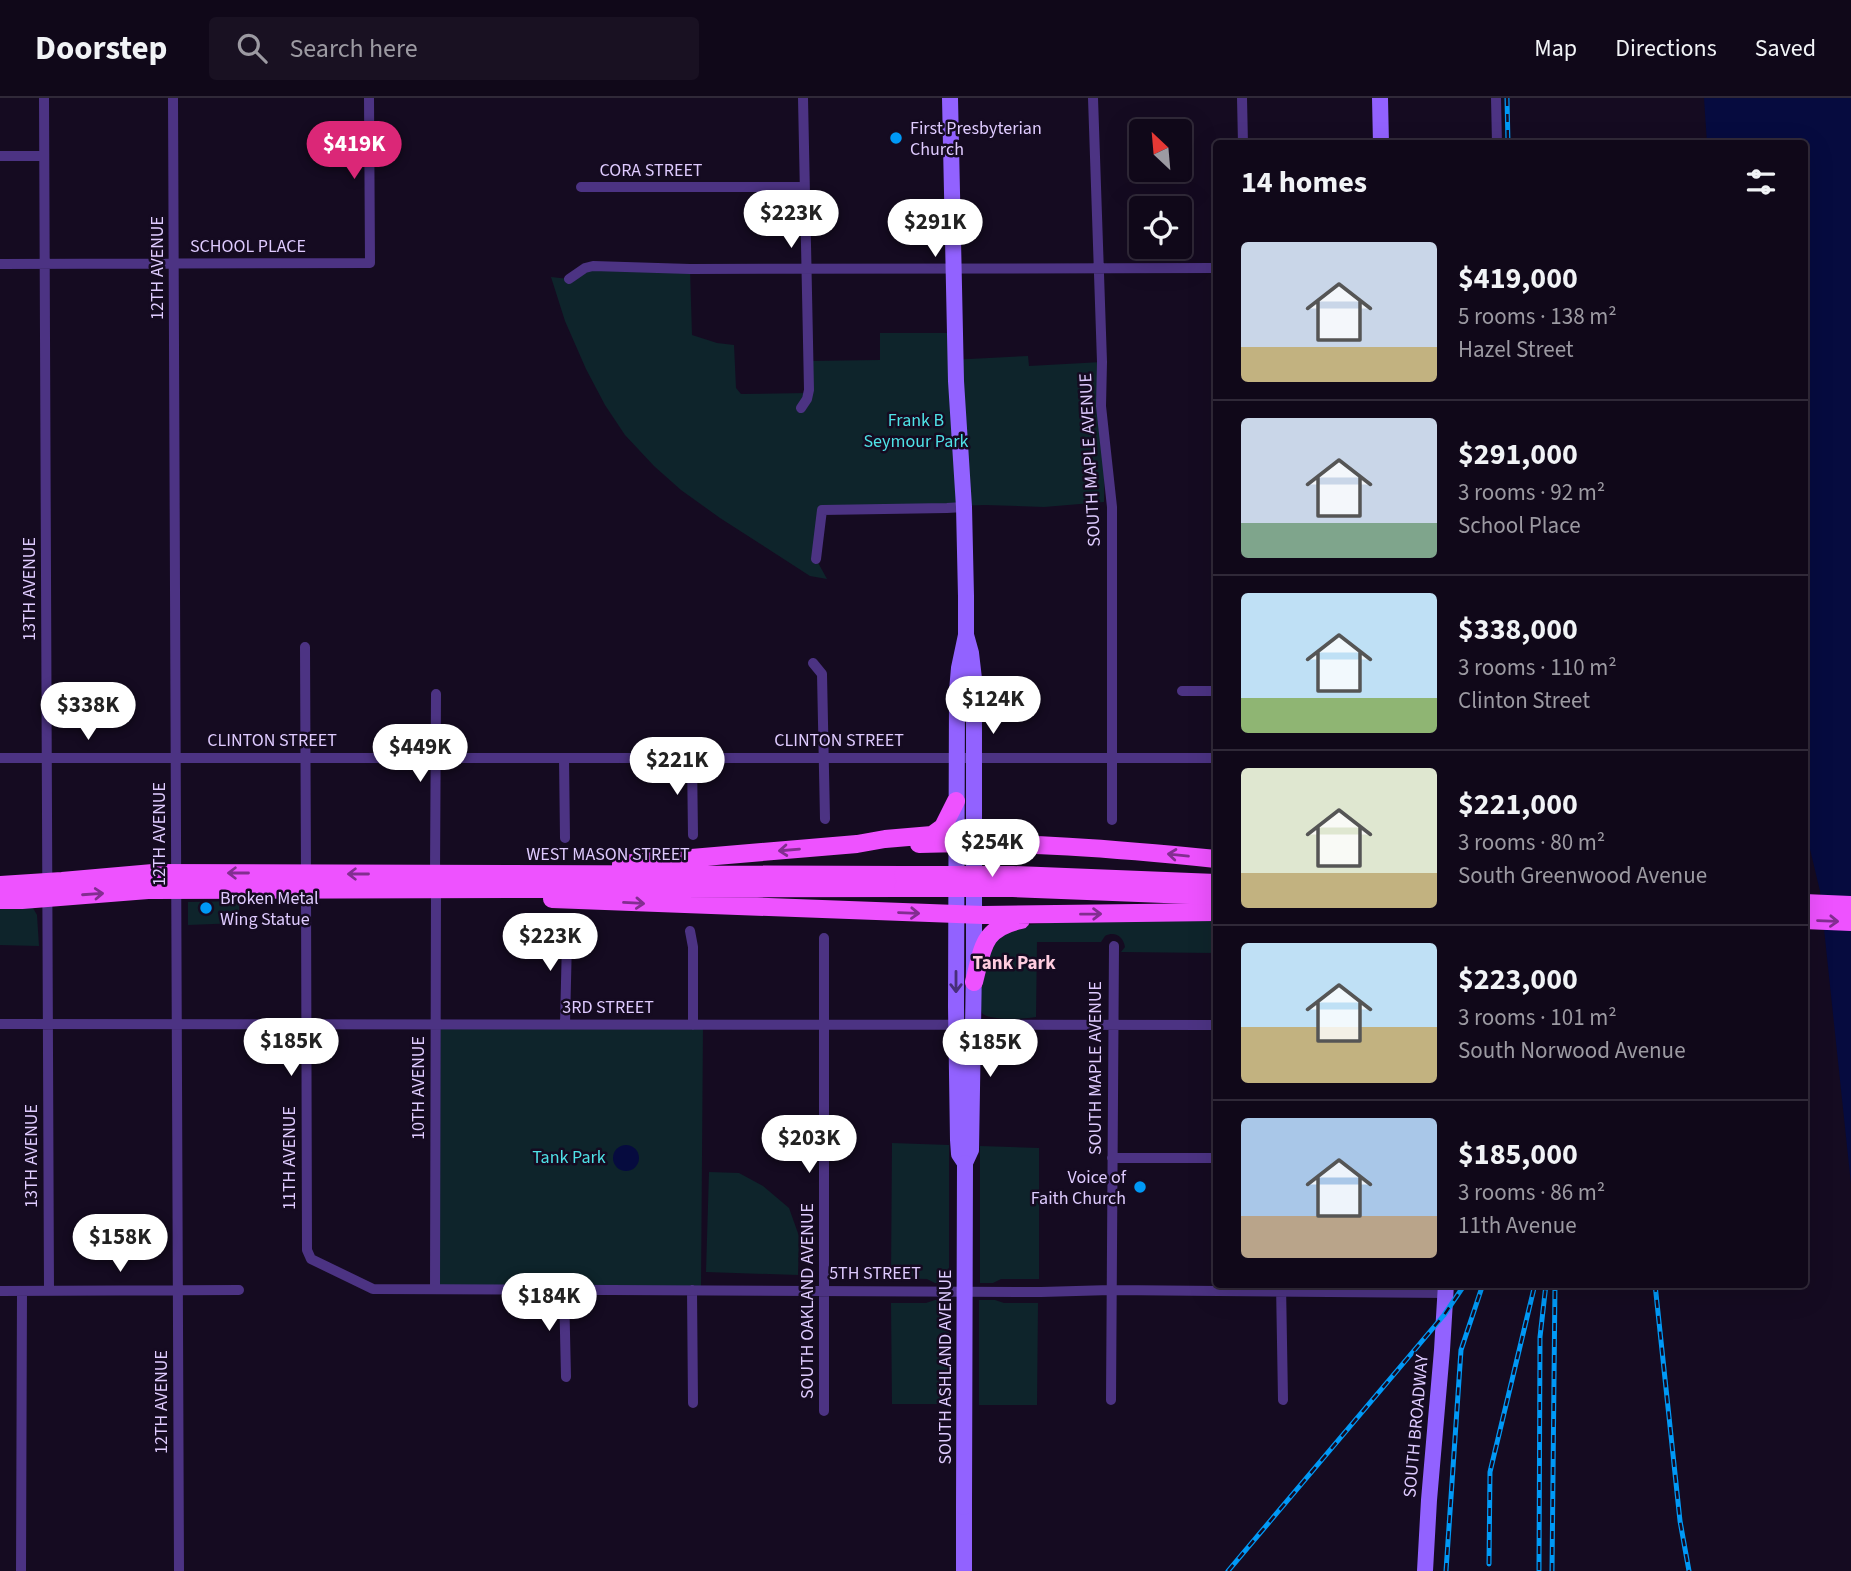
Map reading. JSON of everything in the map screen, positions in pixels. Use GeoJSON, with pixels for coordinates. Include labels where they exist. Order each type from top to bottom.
{"type":"FeatureCollection","features":[{"type":"Feature","properties":{"kind":"main road","name":"SOUTH ASHLAND AVENUE"},"geometry":{"type":"LineString","coordinates":[[950,98],[956,387],[964,507],[966,635],[958,675],[956,801],[965,843]]}},
{"type":"Feature","properties":{"kind":"main road"},"geometry":{"type":"LineString","coordinates":[[1380,98],[1381,140]]}},
{"type":"Feature","properties":{"kind":"main road","name":"SOUTH ASHLAND AVENUE"},"geometry":{"type":"LineString","coordinates":[[964,1571],[965,1163],[958,1149],[965,1025],[965,843],[974,758],[974,679],[966,635]]}},
{"type":"Feature","properties":{"kind":"main road"},"geometry":{"type":"LineString","coordinates":[[441,881],[488,868],[618,865],[857,844],[936,833],[943,827],[956,801]]}},
{"type":"Feature","properties":{"kind":"main road"},"geometry":{"type":"LineString","coordinates":[[857,844],[965,843],[1140,851],[1213,859]]}},
{"type":"Feature","properties":{"kind":"main road","name":"WEST MASON STREET"},"geometry":{"type":"LineString","coordinates":[[0,900],[139,873],[176,882],[903,882],[1213,896]]}},
{"type":"Feature","properties":{"kind":"main road","name":"WEST MASON STREET"},"geometry":{"type":"LineString","coordinates":[[903,882],[1013,875],[1213,883]]}},
{"type":"Feature","properties":{"kind":"main road"},"geometry":{"type":"LineString","coordinates":[[441,881],[468,895],[650,904],[965,915],[1213,912]]}},
{"type":"Feature","properties":{"kind":"main road","name":"WEST MASON STREET"},"geometry":{"type":"LineString","coordinates":[[0,885],[47,890]]}},
{"type":"Feature","properties":{"kind":"main road"},"geometry":{"type":"LineString","coordinates":[[1808,903],[1851,905]]}},
{"type":"Feature","properties":{"kind":"main road","name":"SOUTH ASHLAND AVENUE"},"geometry":{"type":"LineString","coordinates":[[965,915],[974,982],[965,1025]]}},
{"type":"Feature","properties":{"kind":"main road"},"geometry":{"type":"LineString","coordinates":[[974,982],[984,946],[996,929],[1009,922],[1042,915]]}},
{"type":"Feature","properties":{"kind":"main road"},"geometry":{"type":"LineString","coordinates":[[1808,920],[1851,922]]}},
{"type":"Feature","properties":{"kind":"main road","name":"SOUTH BROADWAY"},"geometry":{"type":"LineString","coordinates":[[1425,1571],[1446,1289]]}},
{"type":"Feature","properties":{"kind":"street","name":"13TH AVENUE"},"geometry":{"type":"LineString","coordinates":[[44,98],[49,1290]]}},
{"type":"Feature","properties":{"kind":"street","name":"12TH AVENUE"},"geometry":{"type":"LineString","coordinates":[[173,98],[178,1571]]}},
{"type":"Feature","properties":{"kind":"street","name":"SCHOOL PLACE"},"geometry":{"type":"LineString","coordinates":[[0,264],[370,263],[369,98]]}},
{"type":"Feature","properties":{"kind":"street"},"geometry":{"type":"LineString","coordinates":[[801,408],[809,390],[803,98]]}},
{"type":"Feature","properties":{"kind":"street","name":"SOUTH MAPLE AVENUE"},"geometry":{"type":"LineString","coordinates":[[1093,98],[1102,362],[1101,406],[1112,507],[1112,820]]}},
{"type":"Feature","properties":{"kind":"street"},"geometry":{"type":"LineString","coordinates":[[1242,98],[1243,140]]}},
{"type":"Feature","properties":{"kind":"street"},"geometry":{"type":"LineString","coordinates":[[1496,98],[1497,140]]}},
{"type":"Feature","properties":{"kind":"street"},"geometry":{"type":"LineString","coordinates":[[0,156],[44,156]]}},
{"type":"Feature","properties":{"kind":"street","name":"CORA STREET"},"geometry":{"type":"LineString","coordinates":[[581,187],[804,187]]}},
{"type":"Feature","properties":{"kind":"street"},"geometry":{"type":"LineString","coordinates":[[569,279],[593,266],[690,269],[1213,268]]}},
{"type":"Feature","properties":{"kind":"street"},"geometry":{"type":"LineString","coordinates":[[816,559],[822,510],[964,507]]}},
{"type":"Feature","properties":{"kind":"street","name":"11TH AVENUE"},"geometry":{"type":"LineString","coordinates":[[305,647],[307,1250],[311,1259]]}},
{"type":"Feature","properties":{"kind":"street"},"geometry":{"type":"LineString","coordinates":[[813,663],[822,674],[825,819]]}},
{"type":"Feature","properties":{"kind":"street"},"geometry":{"type":"LineString","coordinates":[[1182,691],[1213,691]]}},
{"type":"Feature","properties":{"kind":"street","name":"10TH AVENUE"},"geometry":{"type":"LineString","coordinates":[[435,1289],[436,1024],[441,881],[436,694]]}},
{"type":"Feature","properties":{"kind":"street","name":"CLINTON STREET"},"geometry":{"type":"LineString","coordinates":[[0,758],[1213,758]]}},
{"type":"Feature","properties":{"kind":"street"},"geometry":{"type":"LineString","coordinates":[[564,758],[565,838]]}},
{"type":"Feature","properties":{"kind":"street"},"geometry":{"type":"LineString","coordinates":[[692,758],[693,835]]}},
{"type":"Feature","properties":{"kind":"street"},"geometry":{"type":"LineString","coordinates":[[565,1024],[567,940],[570,926]]}},
{"type":"Feature","properties":{"kind":"street"},"geometry":{"type":"LineString","coordinates":[[690,931],[693,947],[693,1025]]}},
{"type":"Feature","properties":{"kind":"street","name":"SOUTH OAKLAND AVENUE"},"geometry":{"type":"LineString","coordinates":[[824,938],[824,1411]]}},
{"type":"Feature","properties":{"kind":"street","name":"SOUTH MAPLE AVENUE"},"geometry":{"type":"LineString","coordinates":[[1111,1400],[1114,946]]}},
{"type":"Feature","properties":{"kind":"street","name":"3RD STREET"},"geometry":{"type":"LineString","coordinates":[[0,1024],[1213,1025]]}},
{"type":"Feature","properties":{"kind":"street"},"geometry":{"type":"LineString","coordinates":[[1112,1158],[1213,1158]]}},
{"type":"Feature","properties":{"kind":"street","name":"5TH STREET"},"geometry":{"type":"LineString","coordinates":[[311,1259],[373,1289],[1041,1292],[1281,1288],[1446,1289]]}},
{"type":"Feature","properties":{"kind":"street"},"geometry":{"type":"LineString","coordinates":[[1281,1288],[1283,1400]]}},
{"type":"Feature","properties":{"kind":"street"},"geometry":{"type":"LineString","coordinates":[[564,1289],[566,1377]]}},
{"type":"Feature","properties":{"kind":"street"},"geometry":{"type":"LineString","coordinates":[[0,1291],[239,1290]]}},
{"type":"Feature","properties":{"kind":"street"},"geometry":{"type":"LineString","coordinates":[[692,1290],[693,1403]]}},
{"type":"Feature","properties":{"kind":"street"},"geometry":{"type":"LineString","coordinates":[[20,1571],[22,1291]]}},
{"type":"Feature","properties":{"kind":"green space","name":"Frank B Seymour Park"},"geometry":{"type":"Polygon","coordinates":[[[585,268],[690,269],[692,335],[734,345],[736,388],[741,394],[808,393],[809,361],[880,360],[880,333],[948,333],[950,360],[1028,356],[1029,366],[1102,362],[1104,502],[1044,507],[985,505],[822,510],[816,559],[827,579],[810,576],[681,490],[625,435],[586,369],[565,321],[551,277],[569,279],[585,268]]]}},
{"type":"Feature","properties":{"kind":"green space"},"geometry":{"type":"Polygon","coordinates":[[[239,901],[239,923],[188,925],[188,902],[239,901]]]}},
{"type":"Feature","properties":{"kind":"green space"},"geometry":{"type":"Polygon","coordinates":[[[0,905],[33,908],[37,915],[39,946],[0,945],[0,905]]]}},
{"type":"Feature","properties":{"kind":"green space"},"geometry":{"type":"Polygon","coordinates":[[[1213,918],[1213,953],[1121,952],[1125,947],[1122,940],[1118,935],[1112,934],[1105,936],[1101,942],[1037,942],[1036,1017],[1000,1018],[982,1013],[982,987],[995,936],[1025,925],[1095,919],[1213,918]]]}},
{"type":"Feature","properties":{"kind":"green space","name":"Tank Park"},"geometry":{"type":"Polygon","coordinates":[[[436,1025],[703,1025],[701,1290],[435,1289],[436,1025]]]}},
{"type":"Feature","properties":{"kind":"green space"},"geometry":{"type":"Polygon","coordinates":[[[892,1143],[949,1145],[949,1283],[891,1278],[892,1143]]]}},
{"type":"Feature","properties":{"kind":"green space"},"geometry":{"type":"Polygon","coordinates":[[[980,1146],[1039,1148],[1039,1279],[1001,1279],[993,1283],[980,1283],[980,1146]]]}},
{"type":"Feature","properties":{"kind":"green space"},"geometry":{"type":"Polygon","coordinates":[[[709,1172],[739,1173],[763,1186],[789,1208],[799,1236],[798,1275],[706,1272],[709,1172]]]}},
{"type":"Feature","properties":{"kind":"green space"},"geometry":{"type":"Polygon","coordinates":[[[949,1300],[949,1404],[892,1404],[891,1303],[926,1303],[949,1300]]]}},
{"type":"Feature","properties":{"kind":"green space"},"geometry":{"type":"Polygon","coordinates":[[[979,1300],[1038,1303],[1037,1405],[979,1405],[979,1300]]]}},
{"type":"Feature","properties":{"kind":"shaded area"},"geometry":{"type":"Polygon","coordinates":[[[1704,98],[1851,98],[1851,1184],[1820,891],[1808,841],[1808,140],[1707,140],[1704,98]]]}},
{"type":"Feature","properties":{"kind":"shaded area"},"geometry":{"type":"Polygon","coordinates":[[[626,1145],[636,1148],[639,1158],[636,1168],[626,1171],[616,1168],[613,1158],[616,1148],[626,1145]]]}},
{"type":"Feature","properties":{"kind":"railway"},"geometry":{"type":"LineString","coordinates":[[1507,98],[1508,140]]}},
{"type":"Feature","properties":{"kind":"railway"},"geometry":{"type":"LineString","coordinates":[[1228,1571],[1444,1315],[1462,1288]]}},
{"type":"Feature","properties":{"kind":"railway"},"geometry":{"type":"LineString","coordinates":[[1446,1571],[1461,1350],[1482,1288]]}},
{"type":"Feature","properties":{"kind":"railway"},"geometry":{"type":"LineString","coordinates":[[1489,1564],[1490,1472],[1534,1288]]}},
{"type":"Feature","properties":{"kind":"railway"},"geometry":{"type":"LineString","coordinates":[[1539,1570],[1540,1337],[1546,1288]]}},
{"type":"Feature","properties":{"kind":"railway"},"geometry":{"type":"LineString","coordinates":[[1552,1571],[1555,1288]]}},
{"type":"Feature","properties":{"kind":"railway"},"geometry":{"type":"LineString","coordinates":[[1655,1288],[1680,1521],[1689,1571]]}},
{"type":"Feature","properties":{"kind":"place","name":"First Presbyterian Church"},"geometry":{"type":"Point","coordinates":[896,138]}},
{"type":"Feature","properties":{"kind":"place","name":"Broken Metal Wing Statue"},"geometry":{"type":"Point","coordinates":[206,908]}},
{"type":"Feature","properties":{"kind":"place","name":"Voice of Faith Church"},"geometry":{"type":"Point","coordinates":[1140,1187]}},
{"type":"Feature","properties":{"kind":"district","name":"Tank Park"},"geometry":{"type":"Point","coordinates":[1014,963]}}]}
